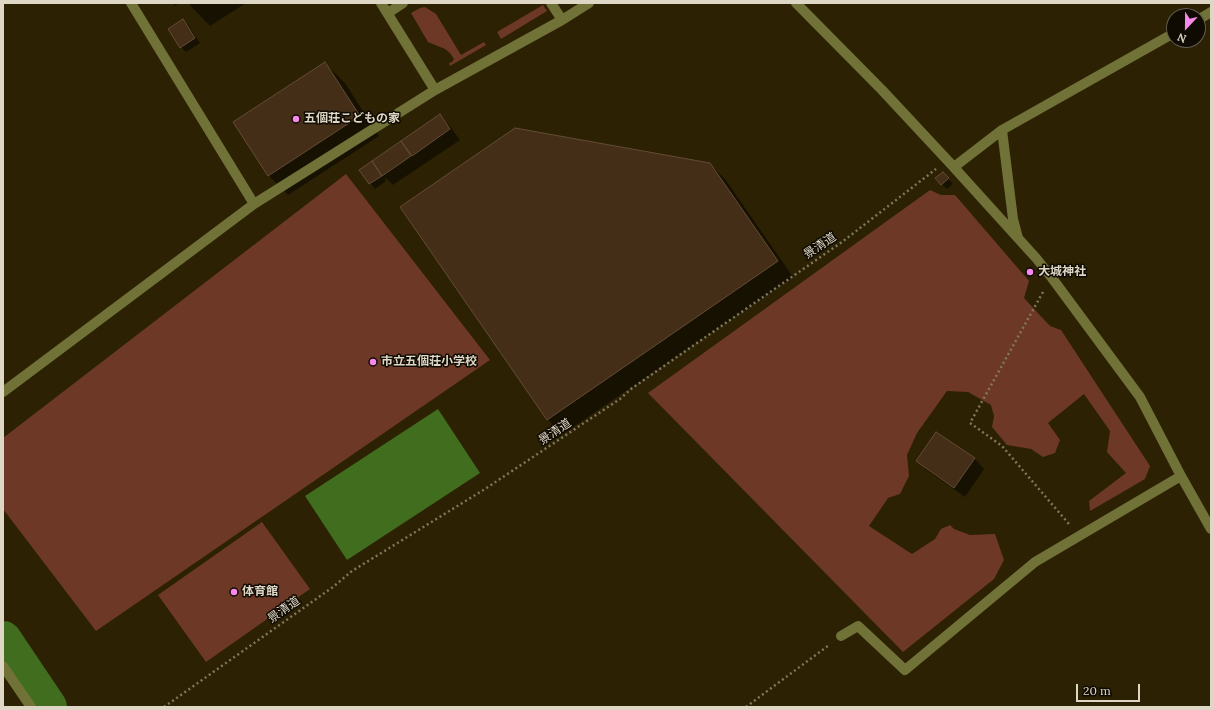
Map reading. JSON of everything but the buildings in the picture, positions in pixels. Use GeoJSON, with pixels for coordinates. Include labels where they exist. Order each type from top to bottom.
{"type":"FeatureCollection","features":[{"type":"Feature","properties":{"kind":"street"},"geometry":{"type":"LineString","coordinates":[[131,3],[254,204]]}},
{"type":"Feature","properties":{"kind":"street"},"geometry":{"type":"LineString","coordinates":[[381,3],[435,90]]}},
{"type":"Feature","properties":{"kind":"street"},"geometry":{"type":"LineString","coordinates":[[388,13],[403,3]]}},
{"type":"Feature","properties":{"kind":"street"},"geometry":{"type":"LineString","coordinates":[[551,3],[562,20]]}},
{"type":"Feature","properties":{"kind":"street"},"geometry":{"type":"LineString","coordinates":[[3,392],[254,204],[435,90],[562,20],[589,3]]}},
{"type":"Feature","properties":{"kind":"street"},"geometry":{"type":"LineString","coordinates":[[796,3],[882,90],[950,163],[1052,278],[1140,397],[1181,476],[1211,529]]}},
{"type":"Feature","properties":{"kind":"street"},"geometry":{"type":"LineString","coordinates":[[950,163],[1002,130],[1166,38]]}},
{"type":"Feature","properties":{"kind":"street"},"geometry":{"type":"LineString","coordinates":[[1002,130],[1013,219],[1019,240]]}},
{"type":"Feature","properties":{"kind":"street"},"geometry":{"type":"LineString","coordinates":[[841,636],[858,626],[905,670],[1035,562],[1181,476]]}},
{"type":"Feature","properties":{"kind":"street"},"geometry":{"type":"LineString","coordinates":[[3,666],[31,707]]}},
{"type":"Feature","properties":{"kind":"path","name":"景清道"},"geometry":{"type":"LineString","coordinates":[[164,707],[352,572],[485,489],[620,399],[631,389],[842,242],[950,163]]}},
{"type":"Feature","properties":{"kind":"path"},"geometry":{"type":"LineString","coordinates":[[1052,278],[1039,297],[970,424],[1002,446],[1079,536]]}},
{"type":"Feature","properties":{"kind":"path"},"geometry":{"type":"LineString","coordinates":[[746,707],[841,636]]}},
{"type":"Feature","properties":{"kind":"shaded area"},"geometry":{"type":"Polygon","coordinates":[[[543,5],[547,11],[501,39],[497,32],[543,5]]]}},
{"type":"Feature","properties":{"kind":"shaded area"},"geometry":{"type":"Polygon","coordinates":[[[425,7],[436,14],[461,55],[484,42],[486,45],[450,66],[449,63],[454,59],[450,53],[445,49],[428,42],[411,13],[425,7]]]}},
{"type":"Feature","properties":{"kind":"shaded area"},"geometry":{"type":"Polygon","coordinates":[[[346,174],[490,360],[96,631],[3,509],[3,438],[346,174]]]}},
{"type":"Feature","properties":{"kind":"shaded area"},"geometry":{"type":"Polygon","coordinates":[[[930,190],[941,195],[955,195],[1029,281],[1024,298],[1050,326],[1061,330],[1150,466],[1145,479],[1090,511],[1089,501],[1126,473],[1107,452],[1110,431],[1084,394],[1048,423],[1060,440],[1055,453],[1043,457],[1031,449],[1007,445],[992,427],[994,416],[991,405],[968,392],[947,391],[917,433],[907,455],[909,476],[900,494],[888,498],[869,526],[912,554],[935,539],[941,529],[950,525],[954,529],[970,535],[995,534],[1004,560],[994,579],[903,652],[648,393],[930,190]]]}},
{"type":"Feature","properties":{"kind":"shaded area"},"geometry":{"type":"Polygon","coordinates":[[[438,409],[480,473],[347,560],[305,496],[438,409]]]}},
{"type":"Feature","properties":{"kind":"shaded area","name":"体育館"},"geometry":{"type":"Polygon","coordinates":[[[262,522],[310,589],[206,662],[158,595],[262,522]]]}},
{"type":"Feature","properties":{"kind":"waterway"},"geometry":{"type":"LineString","coordinates":[[3,640],[48,707]]}},
{"type":"Feature","properties":{"kind":"place","name":"五個荘こどもの家"},"geometry":{"type":"Point","coordinates":[296,119]}},
{"type":"Feature","properties":{"kind":"place","name":"大城神社"},"geometry":{"type":"Point","coordinates":[1030,272]}},
{"type":"Feature","properties":{"kind":"place","name":"市立五個荘小学校"},"geometry":{"type":"Point","coordinates":[373,362]}},
{"type":"Feature","properties":{"kind":"place","name":"体育館"},"geometry":{"type":"Point","coordinates":[234,592]}}]}
